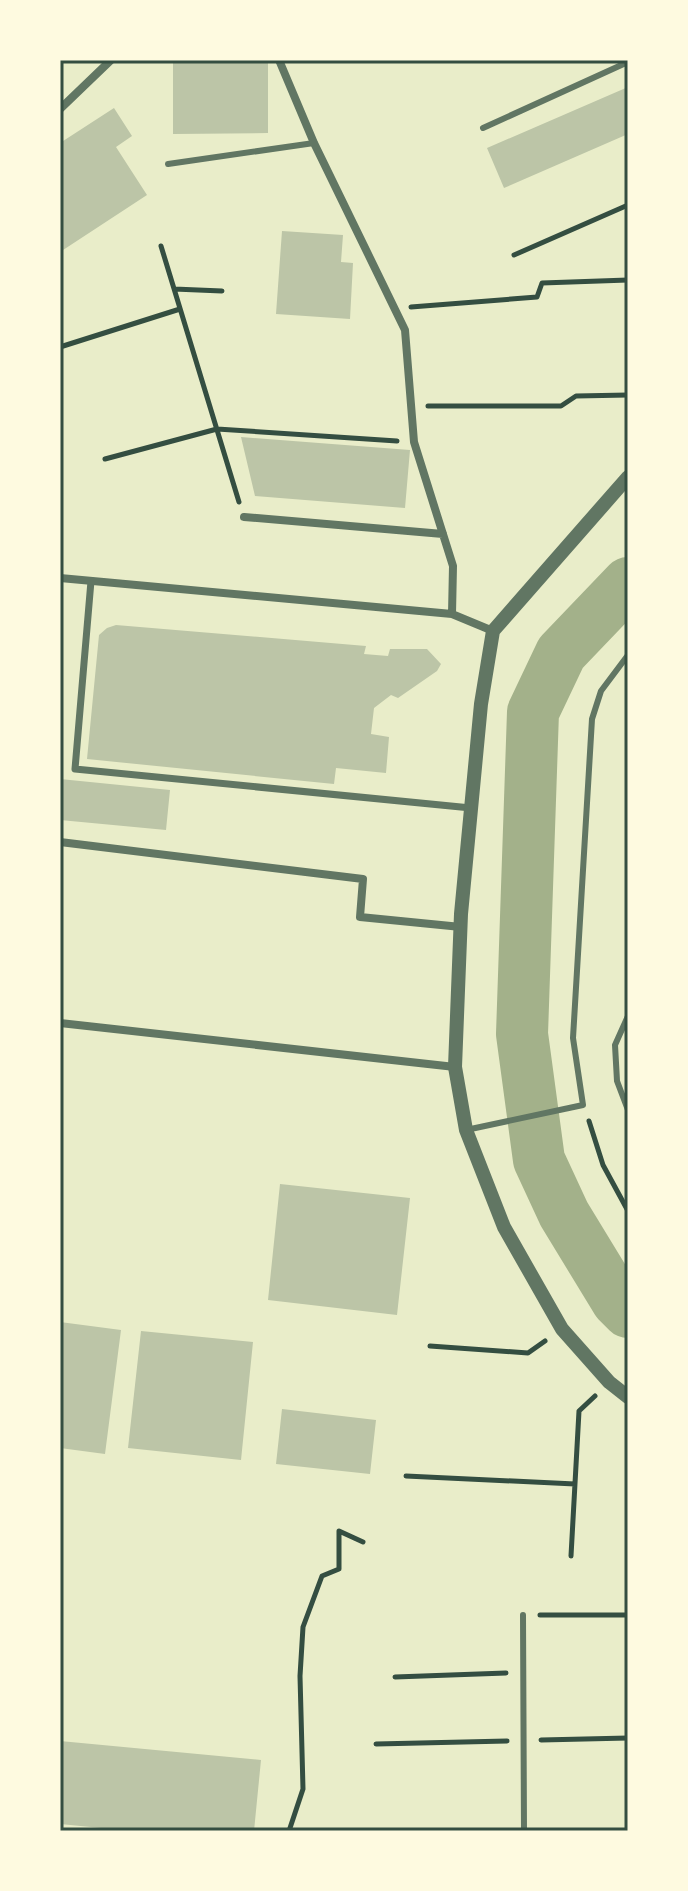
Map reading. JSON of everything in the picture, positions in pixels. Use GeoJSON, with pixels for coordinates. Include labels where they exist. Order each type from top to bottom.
{"type":"FeatureCollection","features":[{"type":"Feature","properties":{"kind":"street"},"geometry":{"type":"LineString","coordinates":[[60,109],[111,60]]}},
{"type":"Feature","properties":{"kind":"street"},"geometry":{"type":"LineString","coordinates":[[279,60],[314,143],[405,330],[414,442],[453,566],[452,614]]}},
{"type":"Feature","properties":{"kind":"street"},"geometry":{"type":"LineString","coordinates":[[628,477],[493,631],[481,704],[471,808],[461,927],[455,1067],[466,1130],[504,1227],[562,1329],[609,1382],[628,1397]]}},
{"type":"Feature","properties":{"kind":"street"},"geometry":{"type":"LineString","coordinates":[[244,517],[443,534]]}},
{"type":"Feature","properties":{"kind":"street"},"geometry":{"type":"LineString","coordinates":[[60,578],[452,614],[493,631]]}},
{"type":"Feature","properties":{"kind":"street"},"geometry":{"type":"LineString","coordinates":[[91,581],[75,769],[471,808]]}},
{"type":"Feature","properties":{"kind":"street"},"geometry":{"type":"LineString","coordinates":[[60,842],[363,879],[360,917],[461,927]]}},
{"type":"Feature","properties":{"kind":"street"},"geometry":{"type":"LineString","coordinates":[[60,1023],[455,1067]]}},
{"type":"Feature","properties":{"kind":"lane"},"geometry":{"type":"LineString","coordinates":[[483,128],[628,62]]}},
{"type":"Feature","properties":{"kind":"lane"},"geometry":{"type":"LineString","coordinates":[[168,164],[314,143]]}},
{"type":"Feature","properties":{"kind":"lane"},"geometry":{"type":"LineString","coordinates":[[466,1130],[583,1105],[573,1038],[592,719],[601,691],[628,655]]}},
{"type":"Feature","properties":{"kind":"lane"},"geometry":{"type":"LineString","coordinates":[[628,1016],[615,1045],[617,1081],[628,1110]]}},
{"type":"Feature","properties":{"kind":"lane"},"geometry":{"type":"LineString","coordinates":[[523,1615],[524,1831]]}},
{"type":"Feature","properties":{"kind":"path"},"geometry":{"type":"LineString","coordinates":[[514,255],[628,205]]}},
{"type":"Feature","properties":{"kind":"path"},"geometry":{"type":"LineString","coordinates":[[161,246],[244,517]]}},
{"type":"Feature","properties":{"kind":"path"},"geometry":{"type":"LineString","coordinates":[[395,308],[537,297],[542,283],[628,280]]}},
{"type":"Feature","properties":{"kind":"path"},"geometry":{"type":"LineString","coordinates":[[174,289],[222,291]]}},
{"type":"Feature","properties":{"kind":"path"},"geometry":{"type":"LineString","coordinates":[[60,347],[180,309]]}},
{"type":"Feature","properties":{"kind":"path"},"geometry":{"type":"LineString","coordinates":[[411,406],[561,406],[576,396],[628,395]]}},
{"type":"Feature","properties":{"kind":"path"},"geometry":{"type":"LineString","coordinates":[[105,459],[217,429],[414,442]]}},
{"type":"Feature","properties":{"kind":"path"},"geometry":{"type":"LineString","coordinates":[[583,1105],[603,1165],[628,1211]]}},
{"type":"Feature","properties":{"kind":"path"},"geometry":{"type":"LineString","coordinates":[[430,1346],[528,1353],[562,1329]]}},
{"type":"Feature","properties":{"kind":"path"},"geometry":{"type":"LineString","coordinates":[[571,1556],[579,1411],[609,1382]]}},
{"type":"Feature","properties":{"kind":"path"},"geometry":{"type":"LineString","coordinates":[[406,1476],[575,1484]]}},
{"type":"Feature","properties":{"kind":"path"},"geometry":{"type":"LineString","coordinates":[[289,1831],[303,1789],[300,1676],[303,1627],[322,1576],[339,1569],[339,1531],[363,1542]]}},
{"type":"Feature","properties":{"kind":"path"},"geometry":{"type":"LineString","coordinates":[[523,1615],[628,1615]]}},
{"type":"Feature","properties":{"kind":"path"},"geometry":{"type":"LineString","coordinates":[[395,1677],[524,1672]]}},
{"type":"Feature","properties":{"kind":"path"},"geometry":{"type":"LineString","coordinates":[[376,1744],[628,1738]]}},
{"type":"Feature","properties":{"kind":"building"},"geometry":{"type":"Polygon","coordinates":[[[173,60],[268,60],[268,133],[173,134],[173,60]]]}},
{"type":"Feature","properties":{"kind":"building"},"geometry":{"type":"Polygon","coordinates":[[[628,87],[628,134],[504,188],[487,148],[628,87]]]}},
{"type":"Feature","properties":{"kind":"building"},"geometry":{"type":"Polygon","coordinates":[[[114,108],[132,136],[116,147],[147,195],[60,252],[60,182],[63,180],[60,176],[60,143],[114,108]]]}},
{"type":"Feature","properties":{"kind":"building"},"geometry":{"type":"Polygon","coordinates":[[[282,231],[343,235],[341,262],[353,263],[350,319],[276,314],[282,231]]]}},
{"type":"Feature","properties":{"kind":"building"},"geometry":{"type":"Polygon","coordinates":[[[241,437],[410,450],[405,508],[255,496],[241,437]]]}},
{"type":"Feature","properties":{"kind":"building"},"geometry":{"type":"Polygon","coordinates":[[[116,625],[366,646],[364,654],[388,656],[390,649],[427,649],[441,664],[437,671],[398,698],[391,695],[374,708],[371,734],[389,737],[386,773],[336,768],[334,784],[87,759],[99,635],[116,625]]]}},
{"type":"Feature","properties":{"kind":"building"},"geometry":{"type":"Polygon","coordinates":[[[60,779],[170,790],[166,830],[60,820],[60,779]]]}},
{"type":"Feature","properties":{"kind":"building"},"geometry":{"type":"Polygon","coordinates":[[[280,1184],[410,1198],[397,1315],[268,1300],[280,1184]]]}},
{"type":"Feature","properties":{"kind":"building"},"geometry":{"type":"Polygon","coordinates":[[[60,1322],[121,1330],[105,1454],[60,1448],[60,1322]]]}},
{"type":"Feature","properties":{"kind":"building"},"geometry":{"type":"Polygon","coordinates":[[[141,1331],[253,1342],[241,1460],[128,1448],[141,1331]]]}},
{"type":"Feature","properties":{"kind":"building"},"geometry":{"type":"Polygon","coordinates":[[[282,1409],[376,1420],[370,1474],[276,1464],[282,1409]]]}},
{"type":"Feature","properties":{"kind":"building"},"geometry":{"type":"Polygon","coordinates":[[[60,1741],[261,1760],[254,1831],[132,1831],[60,1824],[60,1741]]]}},
{"type":"Feature","properties":{"kind":"waterway"},"geometry":{"type":"LineString","coordinates":[[628,583],[561,653],[533,712],[522,1034],[539,1160],[564,1214],[617,1301],[628,1312]]}},
{"type":"Feature","properties":{"kind":"waterway"},"geometry":{"type":"LineString","coordinates":[[509,1039],[512,1034],[522,1034]]}}]}
